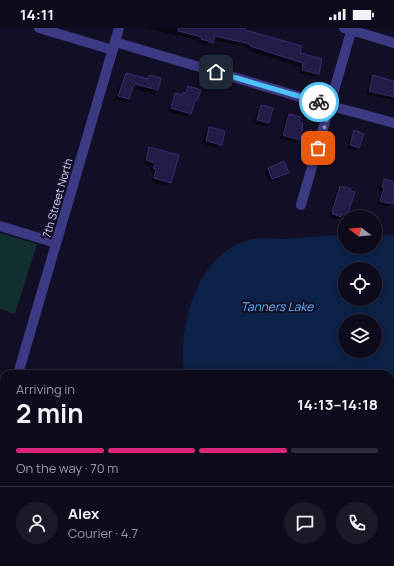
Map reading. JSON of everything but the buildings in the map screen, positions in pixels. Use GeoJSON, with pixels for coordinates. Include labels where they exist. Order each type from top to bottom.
{"type":"FeatureCollection","features":[{"type":"Feature","properties":{"kind":"street"},"geometry":{"type":"LineString","coordinates":[[39,28],[114,46],[394,123]]}},
{"type":"Feature","properties":{"kind":"street","name":"7th Street North"},"geometry":{"type":"LineString","coordinates":[[19,370],[119,28]]}},
{"type":"Feature","properties":{"kind":"street"},"geometry":{"type":"LineString","coordinates":[[302,205],[331,106],[349,29],[394,43]]}},
{"type":"Feature","properties":{"kind":"street"},"geometry":{"type":"LineString","coordinates":[[0,226],[56,244]]}},
{"type":"Feature","properties":{"kind":"green space"},"geometry":{"type":"Polygon","coordinates":[[[0,233],[37,244],[15,314],[0,309],[0,233]]]}},
{"type":"Feature","properties":{"kind":"water","name":"Tanners Lake"},"geometry":{"type":"Polygon","coordinates":[[[338,235],[338,254],[382,254],[382,235],[394,235],[394,370],[184,370],[184,335],[188,314],[194,294],[204,276],[216,260],[231,248],[249,240],[261,238],[283,239],[338,235]]]}},
{"type":"Feature","properties":{"kind":"way so far"},"geometry":{"type":"LineString","coordinates":[[318,148],[331,106],[319,102]]}},
{"type":"Feature","properties":{"kind":"route"},"geometry":{"type":"LineString","coordinates":[[216,72],[319,102]]}}]}
